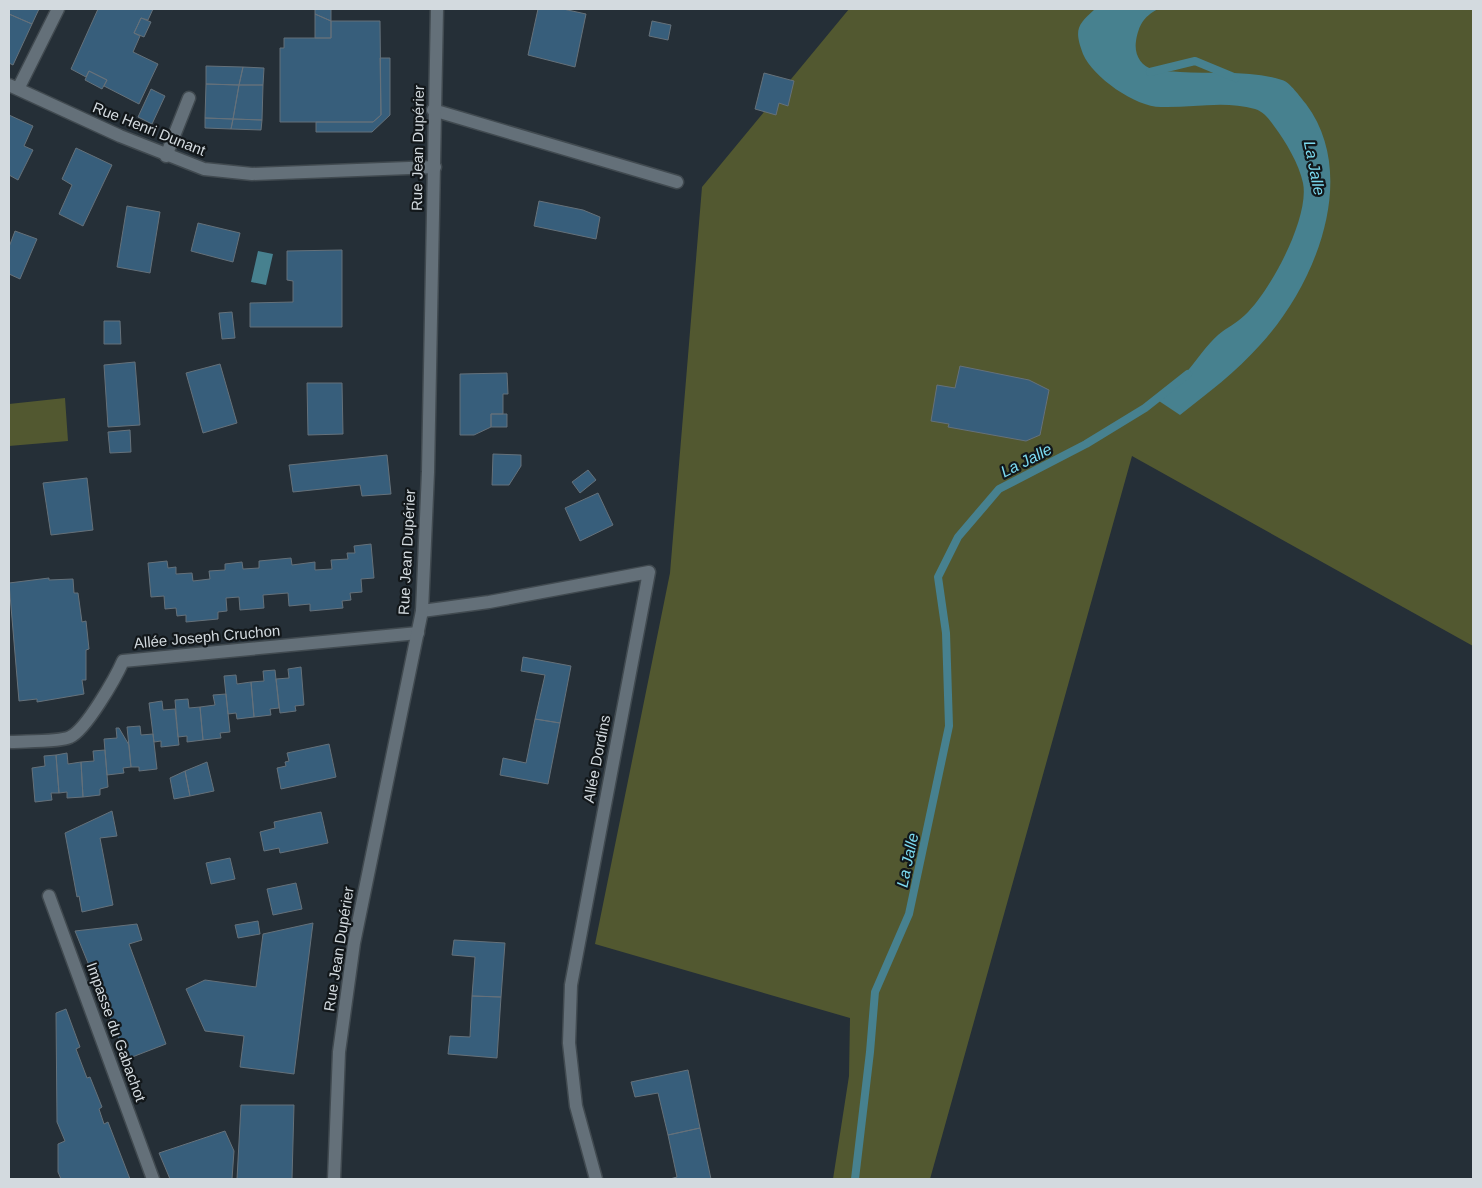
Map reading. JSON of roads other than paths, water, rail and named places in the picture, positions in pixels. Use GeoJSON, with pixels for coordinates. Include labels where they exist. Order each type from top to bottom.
{"type":"FeatureCollection","features":[{"type":"Feature","properties":{"kind":"street"},"geometry":{"type":"LineString","coordinates":[[13,87],[58,9]]}},
{"type":"Feature","properties":{"kind":"street","name":"Rue Jean Dupérier"},"geometry":{"type":"LineString","coordinates":[[334,1179],[340,1052],[354,943],[422,611],[435,167],[433,110],[437,9]]}},
{"type":"Feature","properties":{"kind":"street","name":"Rue Henri Dunant"},"geometry":{"type":"LineString","coordinates":[[13,87],[166,156],[204,169],[252,174],[435,167]]}},
{"type":"Feature","properties":{"kind":"street"},"geometry":{"type":"LineString","coordinates":[[166,156],[188,98]]}},
{"type":"Feature","properties":{"kind":"street"},"geometry":{"type":"LineString","coordinates":[[433,110],[677,182]]}},
{"type":"Feature","properties":{"kind":"street","name":"Allée Dordins"},"geometry":{"type":"LineString","coordinates":[[422,611],[489,602],[649,572],[571,985],[568,1043],[576,1106],[596,1179]]}},
{"type":"Feature","properties":{"kind":"street","name":"Allée Joseph Cruchon"},"geometry":{"type":"LineString","coordinates":[[11,742],[69,738],[80,729],[115,679],[123,660],[418,633]]}},
{"type":"Feature","properties":{"kind":"street","name":"Impasse du Gabachot"},"geometry":{"type":"LineString","coordinates":[[49,896],[153,1179]]}},
{"type":"Feature","properties":{"kind":"water"},"geometry":{"type":"Polygon","coordinates":[[[1095,9],[1158,9],[1143,22],[1136,41],[1139,59],[1145,66],[1154,70],[1258,75],[1285,81],[1306,104],[1322,133],[1329,164],[1330,196],[1324,229],[1313,262],[1298,293],[1280,321],[1251,355],[1222,382],[1180,415],[1153,397],[1173,386],[1210,343],[1221,332],[1239,321],[1266,289],[1294,234],[1304,197],[1303,183],[1295,161],[1279,132],[1264,114],[1258,110],[1232,105],[1151,106],[1139,102],[1105,81],[1088,63],[1083,54],[1078,33],[1084,19],[1095,9]]]}},
{"type":"Feature","properties":{"kind":"water"},"geometry":{"type":"Polygon","coordinates":[[[258,251],[273,254],[266,285],[251,282],[258,251]]]}},
{"type":"Feature","properties":{"kind":"waterway","name":"La Jalle"},"geometry":{"type":"LineString","coordinates":[[1150,72],[1195,61],[1236,78]]}},
{"type":"Feature","properties":{"kind":"waterway","name":"La Jalle"},"geometry":{"type":"LineString","coordinates":[[855,1179],[875,992],[909,914],[949,726],[946,633],[938,577],[958,537],[999,489],[1086,444],[1145,408],[1188,374]]}}]}
